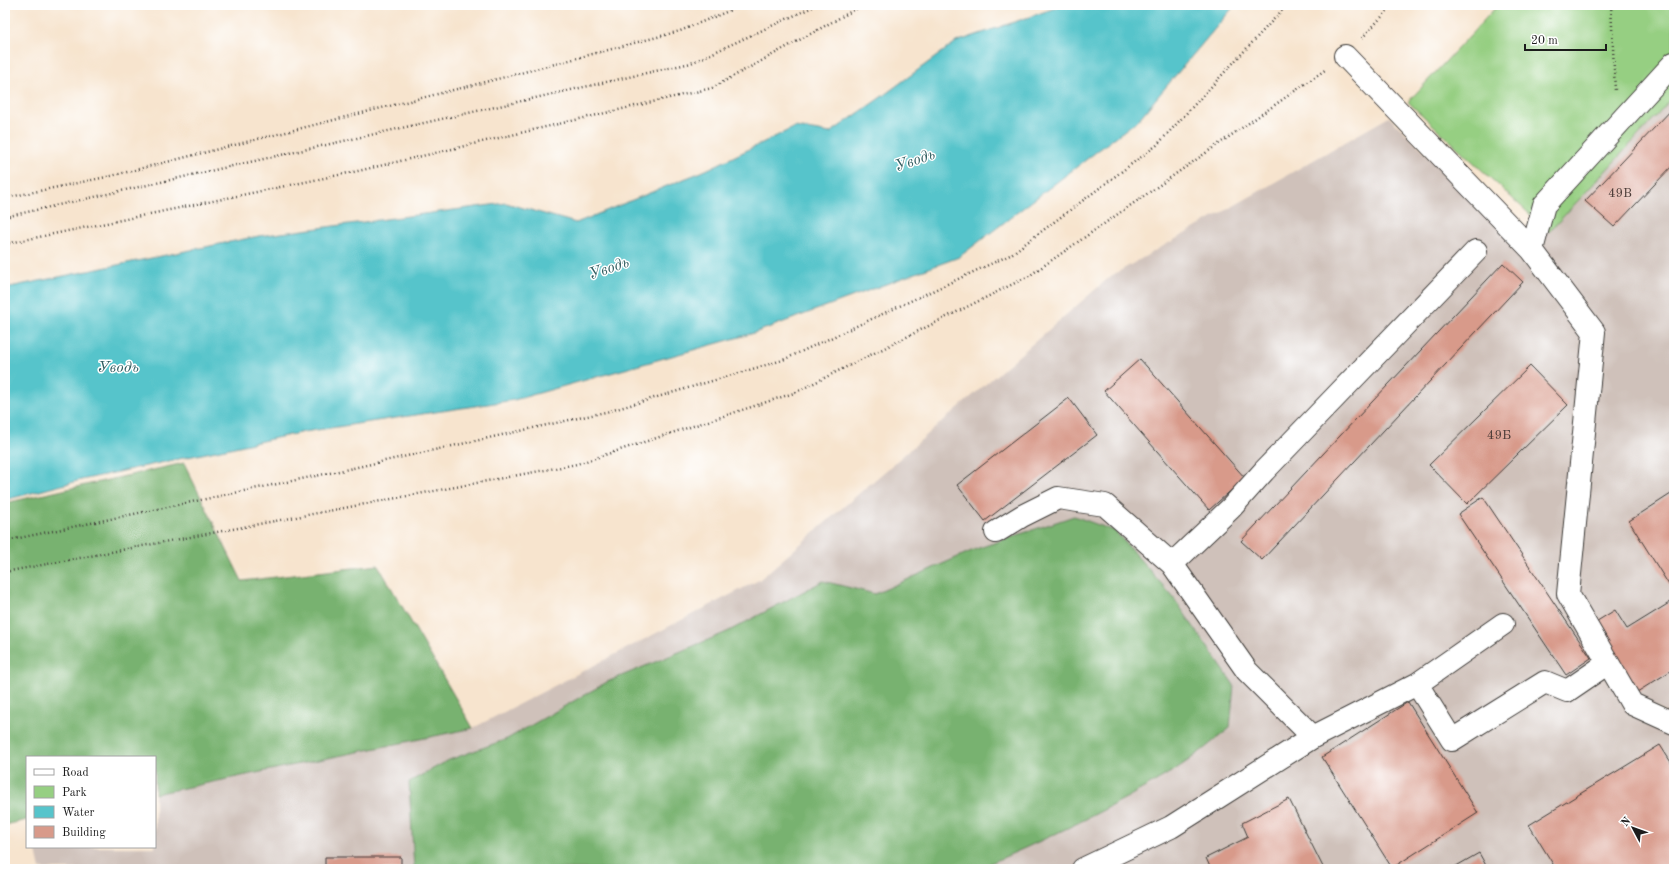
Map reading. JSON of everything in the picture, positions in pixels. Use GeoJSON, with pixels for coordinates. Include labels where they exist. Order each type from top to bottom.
{"type":"FeatureCollection","features":[{"type":"Feature","properties":{"kind":"lane"},"geometry":{"type":"LineString","coordinates":[[1345,56],[1532,250],[1594,332],[1568,594],[1632,704],[1674,723]]}},
{"type":"Feature","properties":{"kind":"lane"},"geometry":{"type":"LineString","coordinates":[[1532,250],[1544,205],[1674,63]]}},
{"type":"Feature","properties":{"kind":"lane"},"geometry":{"type":"LineString","coordinates":[[1172,564],[1231,508],[1264,471],[1476,251]]}},
{"type":"Feature","properties":{"kind":"lane"},"geometry":{"type":"LineString","coordinates":[[996,532],[1022,516],[1058,498],[1105,505],[1172,564],[1247,671],[1313,737]]}},
{"type":"Feature","properties":{"kind":"lane"},"geometry":{"type":"LineString","coordinates":[[1083,869],[1171,827],[1313,737],[1416,684],[1503,624]]}},
{"type":"Feature","properties":{"kind":"lane"},"geometry":{"type":"LineString","coordinates":[[1416,684],[1452,740],[1545,682],[1567,691],[1608,664]]}},
{"type":"Feature","properties":{"kind":"path"},"geometry":{"type":"LineString","coordinates":[[5,198],[110,176],[516,74],[680,31],[743,5]]}},
{"type":"Feature","properties":{"kind":"path"},"geometry":{"type":"LineString","coordinates":[[5,217],[691,63],[817,5]]}},
{"type":"Feature","properties":{"kind":"path"},"geometry":{"type":"LineString","coordinates":[[5,244],[358,171],[712,88],[863,5]]}},
{"type":"Feature","properties":{"kind":"path"},"geometry":{"type":"LineString","coordinates":[[5,541],[344,470],[610,411],[784,360],[1010,255],[1157,145],[1287,5]]}},
{"type":"Feature","properties":{"kind":"path"},"geometry":{"type":"LineString","coordinates":[[5,572],[577,464],[794,393],[1029,276],[1345,56],[1393,5]]}},
{"type":"Feature","properties":{"kind":"path"},"geometry":{"type":"LineString","coordinates":[[1610,5],[1617,125]]}},
{"type":"Feature","properties":{"kind":"shaded area"},"geometry":{"type":"Polygon","coordinates":[[[1674,5],[1674,716],[1634,698],[1571,590],[1599,334],[1535,241],[1674,5]]]}},
{"type":"Feature","properties":{"kind":"shaded area"},"geometry":{"type":"Polygon","coordinates":[[[1389,117],[1530,254],[1590,335],[1563,596],[1630,710],[1674,730],[1674,869],[40,869],[35,848],[156,848],[156,794],[473,728],[759,580],[1111,276],[1389,117]]]}},
{"type":"Feature","properties":{"kind":"green space"},"geometry":{"type":"Polygon","coordinates":[[[1498,5],[1674,5],[1674,97],[1549,232],[1408,102],[1498,5]]]}},
{"type":"Feature","properties":{"kind":"green space"},"geometry":{"type":"Polygon","coordinates":[[[184,463],[242,581],[378,565],[473,728],[156,794],[156,756],[26,756],[26,820],[5,825],[5,503],[184,463]]]}},
{"type":"Feature","properties":{"kind":"green space"},"geometry":{"type":"Polygon","coordinates":[[[1074,516],[1115,531],[1173,597],[1234,685],[1230,728],[1183,764],[1128,797],[1028,847],[977,869],[414,869],[409,782],[449,760],[507,739],[607,682],[727,632],[823,581],[875,594],[976,549],[1074,516]]]}},
{"type":"Feature","properties":{"kind":"water","name":"Уводь"},"geometry":{"type":"Polygon","coordinates":[[[1064,5],[1235,5],[1138,120],[959,257],[754,333],[514,400],[304,432],[81,480],[5,500],[5,288],[259,236],[506,203],[576,223],[706,170],[795,127],[830,133],[956,42],[1064,5]]]}},
{"type":"Feature","properties":{"kind":"building"},"geometry":{"type":"Polygon","coordinates":[[[1674,107],[1674,164],[1614,227],[1585,201],[1674,107]]]}},
{"type":"Feature","properties":{"kind":"building"},"geometry":{"type":"Polygon","coordinates":[[[1503,263],[1523,282],[1262,560],[1241,541],[1503,263]]]}},
{"type":"Feature","properties":{"kind":"building"},"geometry":{"type":"Polygon","coordinates":[[[1140,359],[1245,478],[1209,510],[1104,391],[1140,359]]]}},
{"type":"Feature","properties":{"kind":"building"},"geometry":{"type":"Polygon","coordinates":[[[1530,366],[1568,405],[1467,504],[1429,465],[1530,366]]]}},
{"type":"Feature","properties":{"kind":"building"},"geometry":{"type":"Polygon","coordinates":[[[1069,398],[1097,435],[985,521],[957,485],[1069,398]]]}},
{"type":"Feature","properties":{"kind":"building"},"geometry":{"type":"Polygon","coordinates":[[[1674,492],[1674,593],[1629,521],[1674,492]]]}},
{"type":"Feature","properties":{"kind":"building"},"geometry":{"type":"Polygon","coordinates":[[[1483,497],[1591,658],[1566,675],[1458,514],[1483,497]]]}},
{"type":"Feature","properties":{"kind":"building"},"geometry":{"type":"Polygon","coordinates":[[[1674,600],[1674,669],[1637,692],[1594,623],[1615,610],[1627,629],[1674,600]]]}},
{"type":"Feature","properties":{"kind":"building"},"geometry":{"type":"Polygon","coordinates":[[[1408,702],[1478,813],[1392,868],[1322,757],[1408,702]]]}},
{"type":"Feature","properties":{"kind":"building"},"geometry":{"type":"Polygon","coordinates":[[[1660,745],[1674,767],[1674,869],[1556,869],[1529,825],[1660,745]]]}},
{"type":"Feature","properties":{"kind":"building"},"geometry":{"type":"Polygon","coordinates":[[[1289,799],[1324,869],[1211,869],[1206,858],[1248,837],[1242,823],[1289,799]]]}},
{"type":"Feature","properties":{"kind":"building"},"geometry":{"type":"Polygon","coordinates":[[[1479,853],[1488,869],[1451,869],[1479,853]]]}},
{"type":"Feature","properties":{"kind":"building"},"geometry":{"type":"Polygon","coordinates":[[[325,857],[401,857],[401,869],[325,869],[325,857]]]}}]}
